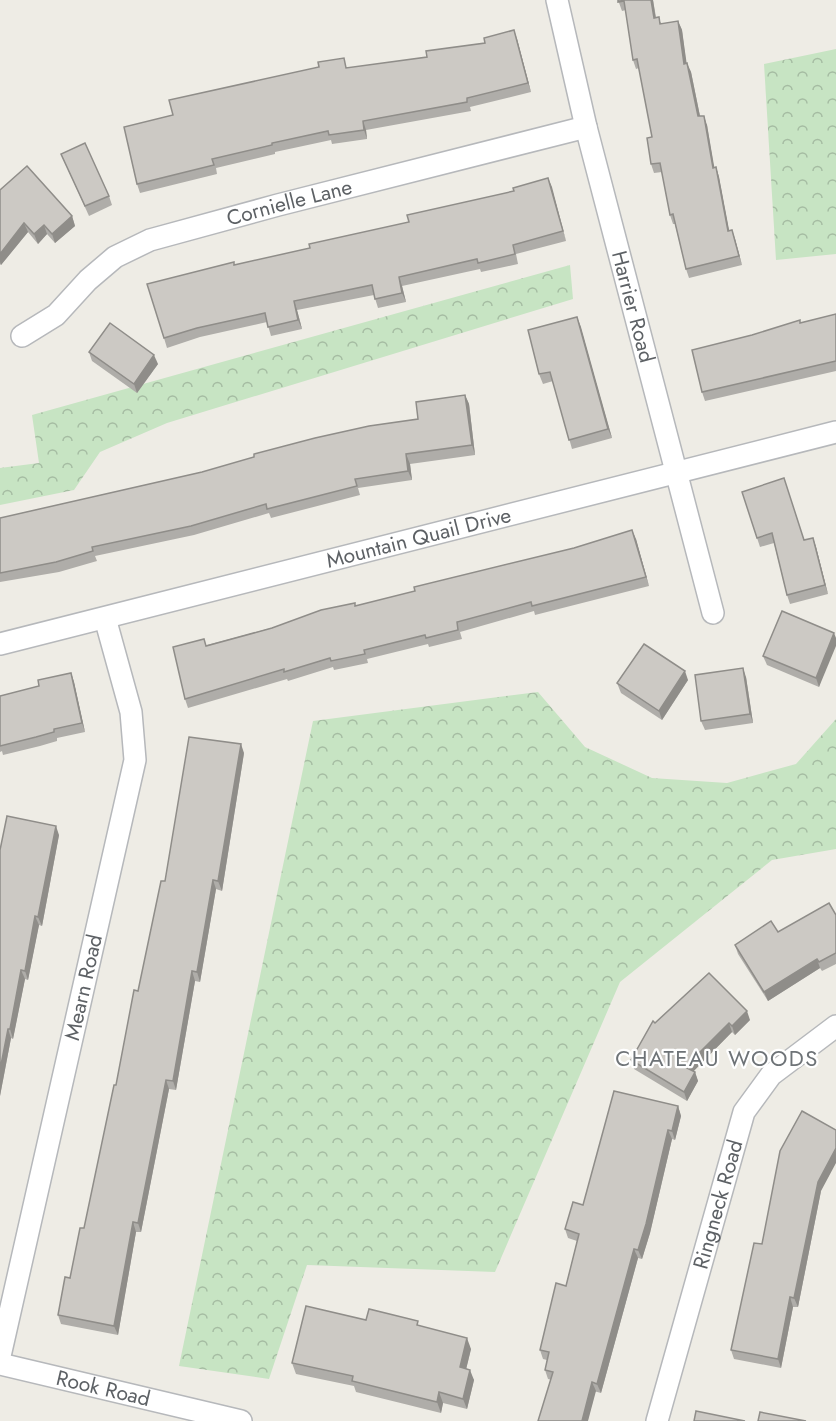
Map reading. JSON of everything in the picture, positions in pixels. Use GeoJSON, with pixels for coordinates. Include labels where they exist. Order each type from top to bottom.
{"type":"FeatureCollection","features":[{"type":"Feature","properties":{"kind":"street","name":"Harrier Road"},"geometry":{"type":"LineString","coordinates":[[557,0],[586,127],[713,613]]}},
{"type":"Feature","properties":{"kind":"street","name":"Cornielle Lane"},"geometry":{"type":"LineString","coordinates":[[22,336],[56,315],[88,280],[115,257],[150,240],[289,202],[586,127]]}},
{"type":"Feature","properties":{"kind":"street","name":"Mountain Quail Drive"},"geometry":{"type":"LineString","coordinates":[[0,644],[836,432]]}},
{"type":"Feature","properties":{"kind":"street","name":"Mearn Road"},"geometry":{"type":"LineString","coordinates":[[0,1356],[135,760],[131,712],[105,618]]}},
{"type":"Feature","properties":{"kind":"street","name":"Ringneck Road"},"geometry":{"type":"LineString","coordinates":[[657,1421],[744,1112],[771,1075],[836,1026]]}},
{"type":"Feature","properties":{"kind":"street","name":"Rook Road"},"geometry":{"type":"LineString","coordinates":[[0,1364],[241,1421]]}},
{"type":"Feature","properties":{"kind":"green space"},"geometry":{"type":"Polygon","coordinates":[[[836,49],[836,254],[776,260],[764,64],[836,49]]]}},
{"type":"Feature","properties":{"kind":"green space"},"geometry":{"type":"Polygon","coordinates":[[[570,265],[573,299],[167,423],[100,452],[74,490],[0,505],[0,468],[39,463],[32,415],[570,265]]]}},
{"type":"Feature","properties":{"kind":"green space"},"geometry":{"type":"Polygon","coordinates":[[[538,692],[585,747],[652,778],[727,783],[796,764],[836,719],[836,849],[772,860],[620,982],[495,1272],[307,1265],[269,1379],[179,1366],[313,721],[538,692]]]}},
{"type":"Feature","properties":{"kind":"building"},"geometry":{"type":"Polygon","coordinates":[[[618,0],[651,0],[654,18],[659,17],[660,24],[678,21],[684,64],[687,63],[698,116],[704,116],[713,168],[716,167],[728,231],[732,230],[739,256],[686,269],[673,214],[670,215],[660,163],[651,164],[647,138],[652,137],[637,59],[633,60],[624,1],[618,2],[618,0]]]}},
{"type":"Feature","properties":{"kind":"building"},"geometry":{"type":"Polygon","coordinates":[[[514,30],[528,83],[467,98],[467,102],[363,121],[364,130],[329,135],[328,131],[272,143],[272,145],[212,159],[214,165],[137,184],[124,127],[173,115],[169,100],[319,67],[318,62],[344,58],[346,68],[427,57],[426,51],[485,43],[484,38],[514,30]]]}},
{"type":"Feature","properties":{"kind":"building"},"geometry":{"type":"Polygon","coordinates":[[[85,143],[109,196],[85,206],[61,154],[85,143]]]}},
{"type":"Feature","properties":{"kind":"building"},"geometry":{"type":"Polygon","coordinates":[[[27,166],[72,216],[52,234],[44,225],[34,234],[24,223],[0,254],[0,190],[27,166]]]}},
{"type":"Feature","properties":{"kind":"building"},"geometry":{"type":"Polygon","coordinates":[[[548,178],[563,231],[513,245],[515,254],[478,263],[477,259],[399,277],[402,293],[375,299],[372,285],[294,301],[298,320],[268,327],[265,313],[164,338],[147,284],[234,262],[234,265],[310,248],[309,244],[409,222],[407,215],[514,191],[513,188],[548,178]]]}},
{"type":"Feature","properties":{"kind":"building"},"geometry":{"type":"Polygon","coordinates":[[[836,314],[836,361],[702,392],[692,350],[800,320],[800,323],[836,314]]]}},
{"type":"Feature","properties":{"kind":"building"},"geometry":{"type":"Polygon","coordinates":[[[577,317],[608,429],[569,440],[550,372],[539,374],[528,330],[577,317]]]}},
{"type":"Feature","properties":{"kind":"building"},"geometry":{"type":"Polygon","coordinates":[[[110,323],[154,355],[134,384],[89,352],[110,323]]]}},
{"type":"Feature","properties":{"kind":"building"},"geometry":{"type":"Polygon","coordinates":[[[465,395],[472,445],[406,454],[408,471],[355,479],[357,486],[267,509],[266,504],[191,526],[92,547],[93,551],[56,562],[0,573],[0,518],[202,472],[254,457],[254,454],[315,438],[369,426],[418,419],[416,402],[465,395]]]}},
{"type":"Feature","properties":{"kind":"building"},"geometry":{"type":"Polygon","coordinates":[[[784,478],[804,540],[813,538],[825,585],[787,595],[772,533],[757,538],[742,492],[784,478]]]}},
{"type":"Feature","properties":{"kind":"building"},"geometry":{"type":"Polygon","coordinates":[[[632,530],[646,577],[532,606],[531,602],[457,622],[458,630],[426,638],[425,635],[364,650],[365,654],[331,661],[330,658],[284,672],[284,669],[185,699],[173,647],[204,639],[206,646],[272,628],[321,610],[355,603],[355,606],[415,591],[414,587],[574,548],[632,530]]]}},
{"type":"Feature","properties":{"kind":"building"},"geometry":{"type":"Polygon","coordinates":[[[782,611],[834,633],[816,678],[763,656],[782,611]]]}},
{"type":"Feature","properties":{"kind":"building"},"geometry":{"type":"Polygon","coordinates":[[[644,644],[685,671],[659,711],[617,683],[644,644]]]}},
{"type":"Feature","properties":{"kind":"building"},"geometry":{"type":"Polygon","coordinates":[[[743,668],[750,714],[701,721],[695,675],[743,668]]]}},
{"type":"Feature","properties":{"kind":"building"},"geometry":{"type":"Polygon","coordinates":[[[71,673],[82,723],[0,746],[0,696],[39,686],[38,680],[71,673]]]}},
{"type":"Feature","properties":{"kind":"building"},"geometry":{"type":"Polygon","coordinates":[[[189,737],[241,744],[218,881],[213,880],[197,972],[192,971],[173,1081],[166,1080],[138,1223],[133,1222],[114,1326],[58,1315],[65,1277],[70,1278],[80,1228],[84,1228],[114,1085],[116,1085],[134,990],[138,991],[161,881],[165,881],[189,737]]]}},
{"type":"Feature","properties":{"kind":"building"},"geometry":{"type":"Polygon","coordinates":[[[7,816],[56,826],[38,917],[35,916],[25,971],[21,970],[0,1070],[0,850],[7,816]]]}},
{"type":"Feature","properties":{"kind":"building"},"geometry":{"type":"Polygon","coordinates":[[[829,903],[836,915],[836,953],[819,962],[817,959],[764,992],[735,945],[771,921],[778,932],[829,903]]]}},
{"type":"Feature","properties":{"kind":"building"},"geometry":{"type":"Polygon","coordinates":[[[709,973],[747,1011],[732,1026],[729,1023],[685,1067],[695,1072],[684,1092],[631,1060],[653,1021],[655,1023],[709,973]]]}},
{"type":"Feature","properties":{"kind":"building"},"geometry":{"type":"Polygon","coordinates":[[[614,1091],[678,1106],[672,1131],[668,1130],[646,1224],[638,1250],[634,1249],[597,1384],[592,1382],[582,1421],[538,1421],[553,1372],[545,1370],[549,1352],[540,1350],[556,1283],[566,1286],[579,1234],[565,1229],[573,1202],[583,1205],[614,1091]]]}},
{"type":"Feature","properties":{"kind":"building"},"geometry":{"type":"Polygon","coordinates":[[[802,1111],[836,1130],[836,1148],[818,1182],[794,1298],[790,1297],[778,1359],[731,1350],[754,1243],[762,1244],[780,1151],[802,1111]]]}},
{"type":"Feature","properties":{"kind":"building"},"geometry":{"type":"Polygon","coordinates":[[[306,1306],[366,1320],[369,1309],[418,1321],[417,1325],[467,1338],[460,1367],[470,1370],[463,1399],[439,1392],[437,1402],[352,1381],[353,1376],[292,1363],[306,1306]]]}},
{"type":"Feature","properties":{"kind":"building"},"geometry":{"type":"Polygon","coordinates":[[[696,1411],[745,1421],[694,1421],[696,1411]]]}},
{"type":"Feature","properties":{"kind":"building"},"geometry":{"type":"Polygon","coordinates":[[[760,1412],[806,1421],[758,1421],[760,1412]]]}},
{"type":"Feature","properties":{"kind":"district","name":"CHATEAU WOODS"},"geometry":{"type":"Point","coordinates":[717,1058]}}]}
